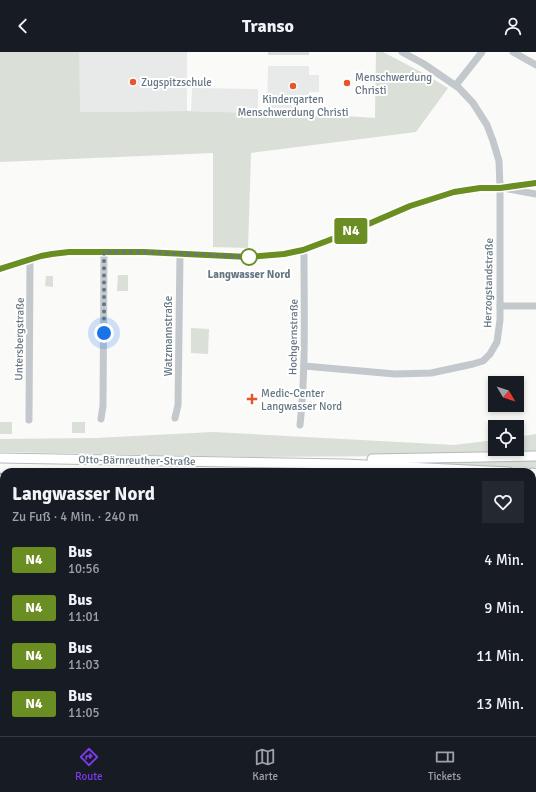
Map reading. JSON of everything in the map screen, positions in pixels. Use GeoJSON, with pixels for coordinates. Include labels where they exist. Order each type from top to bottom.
{"type":"FeatureCollection","features":[{"type":"Feature","properties":{"kind":"main road","name":"Otto-Bärnreuther-Straße"},"geometry":{"type":"LineString","coordinates":[[345,464],[361,459],[536,456]]}},
{"type":"Feature","properties":{"kind":"main road","name":"Otto-Bärnreuther-Straße"},"geometry":{"type":"LineString","coordinates":[[0,458],[345,464],[427,468]]}},
{"type":"Feature","properties":{"kind":"street","name":"Herzogstandstraße"},"geometry":{"type":"LineString","coordinates":[[304,366],[396,374],[432,373],[483,361],[494,349],[500,320],[500,188],[499,161],[493,141],[487,125],[474,103],[456,85],[424,64],[402,52]]}},
{"type":"Feature","properties":{"kind":"street"},"geometry":{"type":"LineString","coordinates":[[456,85],[482,52]]}},
{"type":"Feature","properties":{"kind":"street"},"geometry":{"type":"LineString","coordinates":[[513,52],[536,65]]}},
{"type":"Feature","properties":{"kind":"street"},"geometry":{"type":"LineString","coordinates":[[0,269],[30,259],[69,252],[144,252],[180,255],[253,257],[284,254],[303,250],[432,198],[463,190],[500,188],[536,183]]}},
{"type":"Feature","properties":{"kind":"street"},"geometry":{"type":"LineString","coordinates":[[500,188],[536,194]]}},
{"type":"Feature","properties":{"kind":"street","name":"Hochgernstraße"},"geometry":{"type":"LineString","coordinates":[[300,424],[304,366],[303,250]]}},
{"type":"Feature","properties":{"kind":"street"},"geometry":{"type":"LineString","coordinates":[[102,419],[104,252]]}},
{"type":"Feature","properties":{"kind":"street","name":"Watzmannstraße"},"geometry":{"type":"LineString","coordinates":[[175,418],[178,405],[180,255]]}},
{"type":"Feature","properties":{"kind":"street","name":"Untersbergstraße"},"geometry":{"type":"LineString","coordinates":[[29,420],[30,259]]}},
{"type":"Feature","properties":{"kind":"street"},"geometry":{"type":"LineString","coordinates":[[500,306],[536,306]]}},
{"type":"Feature","properties":{"kind":"shaded area"},"geometry":{"type":"Polygon","coordinates":[[[0,52],[79,52],[80,112],[187,111],[258,113],[267,116],[332,115],[375,118],[376,52],[383,52],[448,88],[416,132],[251,153],[248,248],[213,247],[213,153],[0,162],[0,52]]]}},
{"type":"Feature","properties":{"kind":"shaded area","name":"Zugspitzschule"},"geometry":{"type":"Polygon","coordinates":[[[79,52],[187,52],[187,111],[79,112],[79,52]]]}},
{"type":"Feature","properties":{"kind":"shaded area"},"geometry":{"type":"Polygon","coordinates":[[[268,52],[309,52],[309,55],[268,55],[268,52]]]}},
{"type":"Feature","properties":{"kind":"shaded area","name":"Kindergarten Menschwerdung Christi"},"geometry":{"type":"Polygon","coordinates":[[[268,66],[309,66],[309,75],[319,75],[319,92],[309,92],[309,100],[299,100],[299,116],[267,116],[268,66]]]}},
{"type":"Feature","properties":{"kind":"shaded area"},"geometry":{"type":"Polygon","coordinates":[[[192,88],[258,89],[258,113],[191,111],[192,88]]]}},
{"type":"Feature","properties":{"kind":"shaded area"},"geometry":{"type":"Polygon","coordinates":[[[118,275],[128,275],[128,291],[117,291],[118,275]]]}},
{"type":"Feature","properties":{"kind":"shaded area"},"geometry":{"type":"Polygon","coordinates":[[[46,276],[53,276],[53,287],[45,286],[46,276]]]}},
{"type":"Feature","properties":{"kind":"shaded area"},"geometry":{"type":"Polygon","coordinates":[[[191,328],[209,329],[208,354],[191,353],[191,328]]]}},
{"type":"Feature","properties":{"kind":"shaded area"},"geometry":{"type":"Polygon","coordinates":[[[0,422],[12,422],[12,434],[0,434],[0,422]]]}},
{"type":"Feature","properties":{"kind":"shaded area"},"geometry":{"type":"Polygon","coordinates":[[[72,422],[85,422],[85,433],[72,433],[72,422]]]}},
{"type":"Feature","properties":{"kind":"shaded area"},"geometry":{"type":"Polygon","coordinates":[[[213,432],[454,445],[488,441],[488,456],[524,456],[524,436],[536,434],[536,468],[391,461],[390,456],[256,457],[0,452],[0,439],[96,438],[213,432]]]}},
{"type":"Feature","properties":{"kind":"bus line","name":"N4"},"geometry":{"type":"LineString","coordinates":[[0,269],[41,256],[69,252],[144,252],[180,255],[249,257],[284,254],[303,250],[343,235],[372,221],[432,198],[463,190],[500,188],[536,183]]}},
{"type":"Feature","properties":{"kind":"place","name":"Zugspitzschule"},"geometry":{"type":"Point","coordinates":[133,82]}},
{"type":"Feature","properties":{"kind":"place","name":"Menschwerdung Christi"},"geometry":{"type":"Point","coordinates":[347,83]}},
{"type":"Feature","properties":{"kind":"place","name":"Kindergarten Menschwerdung Christi"},"geometry":{"type":"Point","coordinates":[293,86]}},
{"type":"Feature","properties":{"kind":"place","name":"Langwasser Nord"},"geometry":{"type":"Point","coordinates":[249,257]}},
{"type":"Feature","properties":{"kind":"place","name":"Medic-Center Langwasser Nord"},"geometry":{"type":"Point","coordinates":[252,399]}},
{"type":"Feature","properties":{"kind":"route"},"geometry":{"type":"LineString","coordinates":[[104,333],[104,252],[144,252],[180,255],[249,257]]}}]}
